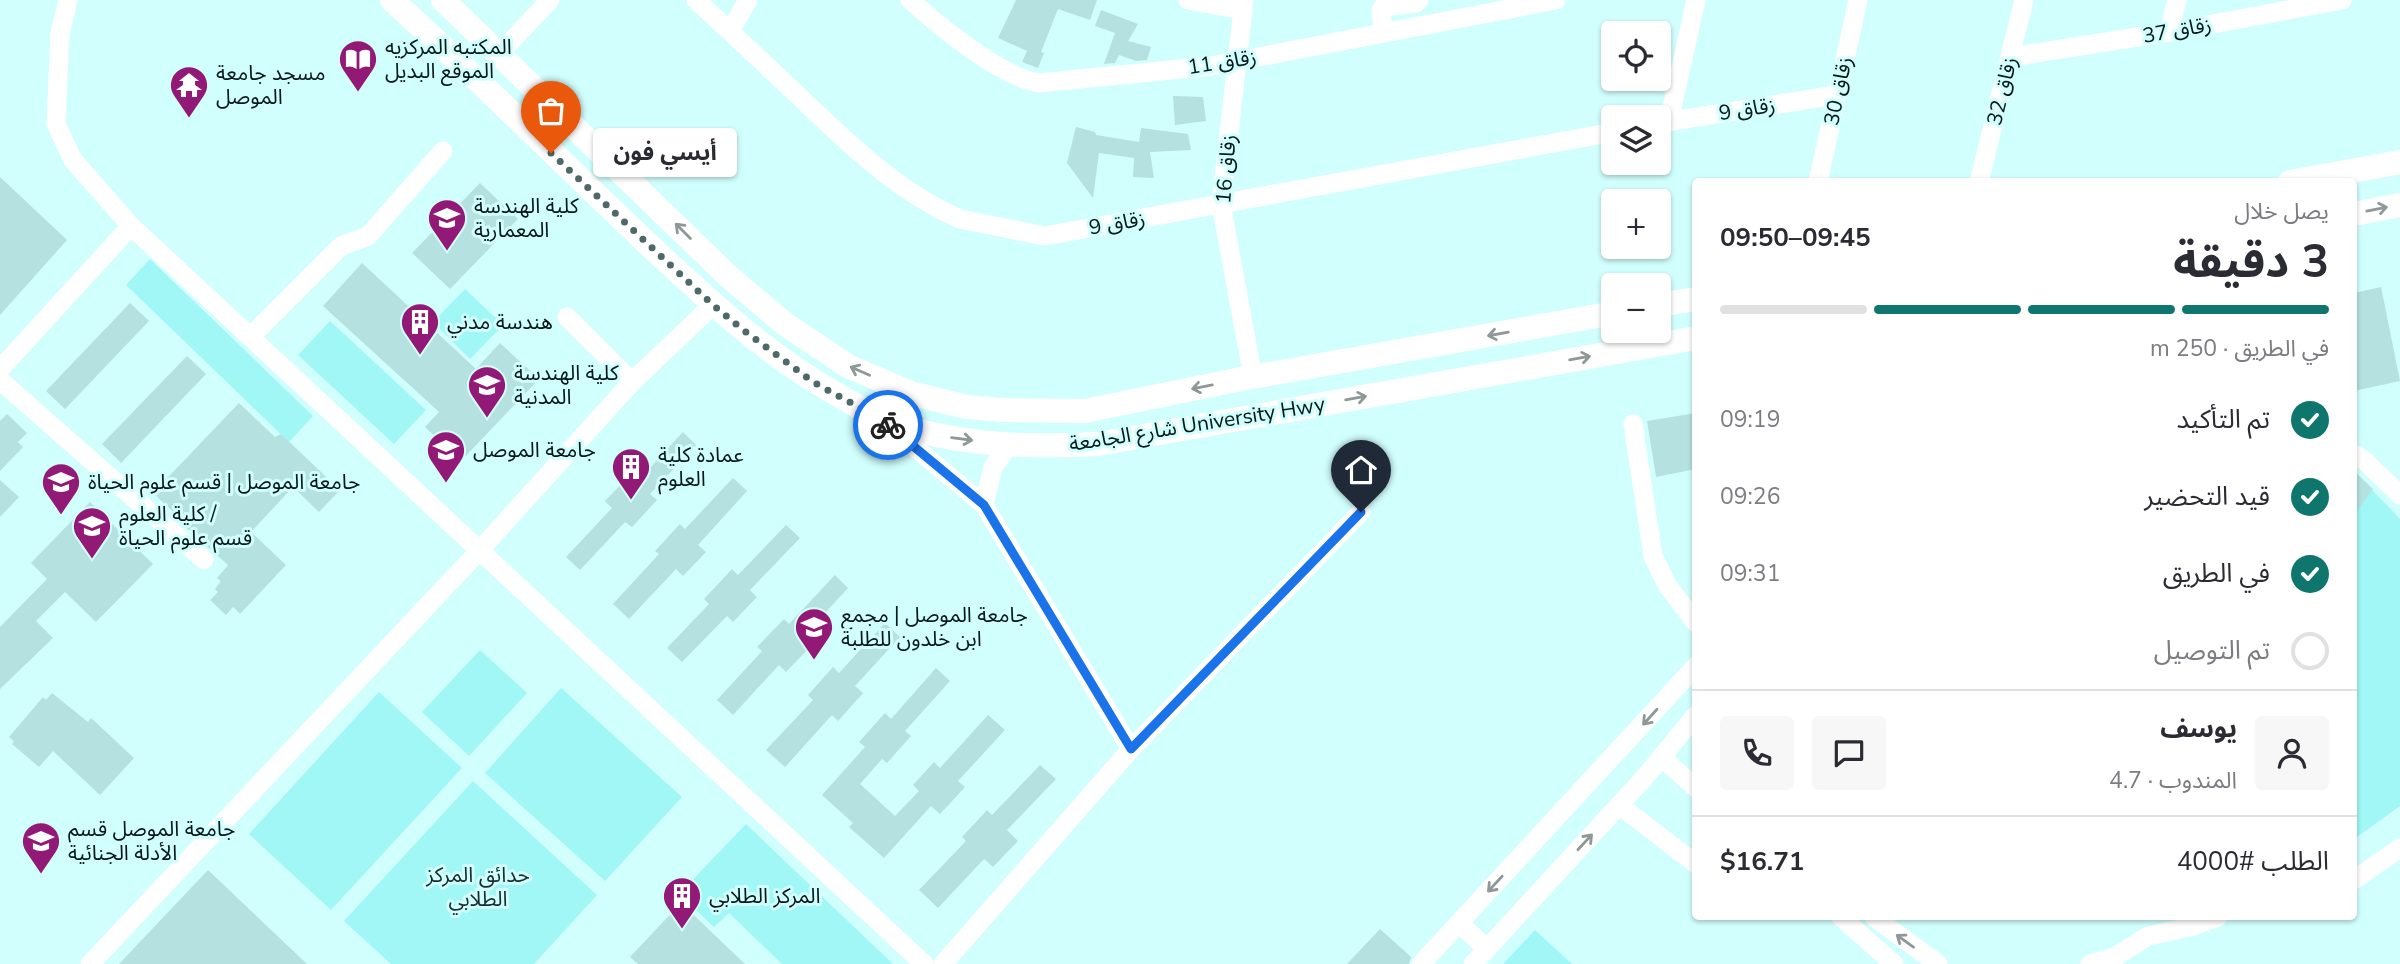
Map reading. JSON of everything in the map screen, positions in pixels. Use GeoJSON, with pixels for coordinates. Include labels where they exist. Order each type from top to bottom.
{"type":"FeatureCollection","features":[{"type":"Feature","properties":{"kind":"main road","name":"شارع الجامعة University Hwy"},"geometry":{"type":"LineString","coordinates":[[392,0],[713,305],[813,382],[879,418],[953,439],[1043,447],[1098,444],[1692,339]]}},
{"type":"Feature","properties":{"kind":"main road","name":"شارع الجامعة University Hwy"},"geometry":{"type":"LineString","coordinates":[[443,0],[728,276],[785,324],[848,366],[913,394],[967,407],[1085,411],[1253,377],[1601,315]]}},
{"type":"Feature","properties":{"kind":"main road"},"geometry":{"type":"LineString","coordinates":[[2312,178],[2400,162]]}},
{"type":"Feature","properties":{"kind":"main road"},"geometry":{"type":"LineString","coordinates":[[2357,213],[2400,205]]}},
{"type":"Feature","properties":{"kind":"main road"},"geometry":{"type":"LineString","coordinates":[[1671,303],[1692,299]]}},
{"type":"Feature","properties":{"kind":"street"},"geometry":{"type":"LineString","coordinates":[[68,0],[60,34],[56,124],[73,160],[131,226],[924,964]]}},
{"type":"Feature","properties":{"kind":"street"},"geometry":{"type":"LineString","coordinates":[[499,54],[550,0]]}},
{"type":"Feature","properties":{"kind":"street","name":"زقاق 9"},"geometry":{"type":"LineString","coordinates":[[696,0],[851,147],[890,177],[947,214],[960,219],[1045,236],[1601,134]]}},
{"type":"Feature","properties":{"kind":"street"},"geometry":{"type":"LineString","coordinates":[[730,31],[748,0]]}},
{"type":"Feature","properties":{"kind":"street","name":"زقاق 11"},"geometry":{"type":"LineString","coordinates":[[910,0],[941,28],[992,61],[1039,83],[1171,70],[1238,60],[1556,0]]}},
{"type":"Feature","properties":{"kind":"street"},"geometry":{"type":"LineString","coordinates":[[1188,0],[1243,5]]}},
{"type":"Feature","properties":{"kind":"street"},"geometry":{"type":"LineString","coordinates":[[1384,33],[1381,10],[1383,7],[1416,3],[1419,0]]}},
{"type":"Feature","properties":{"kind":"street"},"geometry":{"type":"LineString","coordinates":[[1668,105],[1696,0]]}},
{"type":"Feature","properties":{"kind":"street","name":"زقاق 30"},"geometry":{"type":"LineString","coordinates":[[1819,178],[1858,0]]}},
{"type":"Feature","properties":{"kind":"street","name":"زقاق 32"},"geometry":{"type":"LineString","coordinates":[[1980,178],[2024,0]]}},
{"type":"Feature","properties":{"kind":"street"},"geometry":{"type":"LineString","coordinates":[[2169,32],[2177,0]]}},
{"type":"Feature","properties":{"kind":"street","name":"زقاق 37"},"geometry":{"type":"LineString","coordinates":[[2011,57],[2169,32],[2317,2],[2342,0]]}},
{"type":"Feature","properties":{"kind":"street","name":"زقاق 16"},"geometry":{"type":"LineString","coordinates":[[1243,5],[1221,204],[1253,377]]}},
{"type":"Feature","properties":{"kind":"street","name":"زقاق 9"},"geometry":{"type":"LineString","coordinates":[[1671,121],[1836,95]]}},
{"type":"Feature","properties":{"kind":"street"},"geometry":{"type":"LineString","coordinates":[[250,337],[341,246],[368,236],[443,151]]}},
{"type":"Feature","properties":{"kind":"street"},"geometry":{"type":"LineString","coordinates":[[0,369],[131,226]]}},
{"type":"Feature","properties":{"kind":"street"},"geometry":{"type":"LineString","coordinates":[[90,964],[480,551],[632,382],[713,305]]}},
{"type":"Feature","properties":{"kind":"street"},"geometry":{"type":"LineString","coordinates":[[567,317],[632,382]]}},
{"type":"Feature","properties":{"kind":"street"},"geometry":{"type":"LineString","coordinates":[[0,380],[204,560]]}},
{"type":"Feature","properties":{"kind":"street"},"geometry":{"type":"LineString","coordinates":[[879,418],[984,505],[1131,749]]}},
{"type":"Feature","properties":{"kind":"street"},"geometry":{"type":"LineString","coordinates":[[1633,424],[1653,556],[1667,585],[1692,618]]}},
{"type":"Feature","properties":{"kind":"street"},"geometry":{"type":"LineString","coordinates":[[984,505],[993,467],[1010,444]]}},
{"type":"Feature","properties":{"kind":"street"},"geometry":{"type":"LineString","coordinates":[[2357,457],[2400,495]]}},
{"type":"Feature","properties":{"kind":"street"},"geometry":{"type":"LineString","coordinates":[[943,964],[1131,749],[1361,512]]}},
{"type":"Feature","properties":{"kind":"street"},"geometry":{"type":"LineString","coordinates":[[1421,964],[1692,671]]}},
{"type":"Feature","properties":{"kind":"street"},"geometry":{"type":"LineString","coordinates":[[1473,964],[1619,805],[1692,720]]}},
{"type":"Feature","properties":{"kind":"street"},"geometry":{"type":"LineString","coordinates":[[1661,757],[1692,784]]}},
{"type":"Feature","properties":{"kind":"street"},"geometry":{"type":"LineString","coordinates":[[1619,805],[1692,861]]}},
{"type":"Feature","properties":{"kind":"street"},"geometry":{"type":"LineString","coordinates":[[2357,878],[2400,848]]}},
{"type":"Feature","properties":{"kind":"street"},"geometry":{"type":"LineString","coordinates":[[1844,920],[1894,964]]}},
{"type":"Feature","properties":{"kind":"street"},"geometry":{"type":"LineString","coordinates":[[1878,920],[1938,964]]}},
{"type":"Feature","properties":{"kind":"street"},"geometry":{"type":"LineString","coordinates":[[2090,964],[2115,957],[2148,936],[2210,920]]}},
{"type":"Feature","properties":{"kind":"street"},"geometry":{"type":"LineString","coordinates":[[1459,923],[1487,949]]}},
{"type":"Feature","properties":{"kind":"green space"},"geometry":{"type":"Polygon","coordinates":[[[150,259],[313,416],[289,442],[126,285],[150,259]]]}},
{"type":"Feature","properties":{"kind":"green space"},"geometry":{"type":"Polygon","coordinates":[[[465,289],[503,325],[470,359],[433,322],[465,289]]]}},
{"type":"Feature","properties":{"kind":"green space"},"geometry":{"type":"Polygon","coordinates":[[[330,321],[426,410],[394,444],[298,355],[330,321]]]}},
{"type":"Feature","properties":{"kind":"green space"},"geometry":{"type":"Polygon","coordinates":[[[2357,474],[2400,519],[2400,806],[2357,837],[2357,474]]]}},
{"type":"Feature","properties":{"kind":"green space"},"geometry":{"type":"Polygon","coordinates":[[[480,650],[527,693],[469,756],[422,712],[480,650]]]}},
{"type":"Feature","properties":{"kind":"green space","name":"حدائق المركز الطلابي"},"geometry":{"type":"Polygon","coordinates":[[[561,688],[682,797],[605,881],[485,773],[561,688]]]}},
{"type":"Feature","properties":{"kind":"green space","name":"حدائق المركز الطلابي"},"geometry":{"type":"Polygon","coordinates":[[[379,692],[462,768],[331,910],[249,834],[379,692]]]}},
{"type":"Feature","properties":{"kind":"green space","name":"حدائق المركز الطلابي"},"geometry":{"type":"Polygon","coordinates":[[[473,781],[597,895],[534,964],[391,964],[344,921],[473,781]]]}},
{"type":"Feature","properties":{"kind":"green space"},"geometry":{"type":"Polygon","coordinates":[[[746,824],[893,964],[782,964],[729,913],[714,927],[679,894],[746,824]]]}},
{"type":"Feature","properties":{"kind":"green space"},"geometry":{"type":"Polygon","coordinates":[[[1535,930],[1572,964],[1503,964],[1535,930]]]}},
{"type":"Feature","properties":{"kind":"building"},"geometry":{"type":"Polygon","coordinates":[[[1016,0],[1097,0],[1090,20],[1058,9],[1041,52],[1044,53],[1038,68],[1022,62],[1027,51],[998,38],[1016,0]]]}},
{"type":"Feature","properties":{"kind":"building"},"geometry":{"type":"Polygon","coordinates":[[[1101,10],[1138,24],[1128,41],[1151,47],[1147,60],[1136,61],[1119,55],[1115,63],[1104,64],[1115,33],[1095,26],[1101,10]]]}},
{"type":"Feature","properties":{"kind":"building"},"geometry":{"type":"Polygon","coordinates":[[[1173,96],[1203,97],[1206,121],[1175,125],[1173,96]]]}},
{"type":"Feature","properties":{"kind":"building"},"geometry":{"type":"Polygon","coordinates":[[[1076,127],[1095,132],[1096,135],[1139,142],[1141,128],[1188,134],[1191,150],[1150,152],[1154,178],[1133,177],[1134,158],[1099,153],[1093,198],[1067,163],[1076,127]]]}},
{"type":"Feature","properties":{"kind":"building"},"geometry":{"type":"Polygon","coordinates":[[[0,177],[67,240],[0,315],[0,177]]]}},
{"type":"Feature","properties":{"kind":"building"},"geometry":{"type":"Polygon","coordinates":[[[480,183],[518,219],[450,289],[412,253],[480,183]]]}},
{"type":"Feature","properties":{"kind":"building","name":"هندسة مدني"},"geometry":{"type":"Polygon","coordinates":[[[362,263],[476,369],[500,343],[539,379],[461,461],[425,427],[439,412],[323,306],[362,263]]]}},
{"type":"Feature","properties":{"kind":"building"},"geometry":{"type":"Polygon","coordinates":[[[2381,287],[2400,381],[2357,390],[2357,292],[2381,287]]]}},
{"type":"Feature","properties":{"kind":"building"},"geometry":{"type":"Polygon","coordinates":[[[130,303],[149,321],[65,409],[46,391],[130,303]]]}},
{"type":"Feature","properties":{"kind":"building"},"geometry":{"type":"Polygon","coordinates":[[[187,356],[206,374],[121,463],[102,444],[187,356]]]}},
{"type":"Feature","properties":{"kind":"building"},"geometry":{"type":"Polygon","coordinates":[[[239,403],[275,437],[281,434],[340,490],[319,512],[293,487],[251,532],[286,565],[240,614],[233,607],[226,615],[210,600],[218,592],[215,589],[221,581],[217,578],[228,565],[182,524],[184,522],[153,493],[239,403]]]}},
{"type":"Feature","properties":{"kind":"building"},"geometry":{"type":"Polygon","coordinates":[[[7,414],[27,433],[18,442],[23,447],[0,471],[0,421],[7,414]]]}},
{"type":"Feature","properties":{"kind":"building"},"geometry":{"type":"Polygon","coordinates":[[[1692,414],[1692,470],[1656,477],[1647,421],[1692,414]]]}},
{"type":"Feature","properties":{"kind":"building","name":"عمادة كلية العلوم"},"geometry":{"type":"Polygon","coordinates":[[[683,432],[696,445],[650,494],[657,500],[632,527],[625,522],[580,570],[566,557],[612,508],[605,501],[629,476],[636,483],[683,432]]]}},
{"type":"Feature","properties":{"kind":"building"},"geometry":{"type":"Polygon","coordinates":[[[2357,474],[2373,489],[2357,511],[2357,474]]]}},
{"type":"Feature","properties":{"kind":"building"},"geometry":{"type":"Polygon","coordinates":[[[733,478],[747,491],[698,545],[706,552],[683,576],[676,569],[629,619],[613,604],[659,554],[655,551],[680,524],[685,529],[733,478]]]}},
{"type":"Feature","properties":{"kind":"building"},"geometry":{"type":"Polygon","coordinates":[[[0,480],[19,497],[0,517],[0,480]]]}},
{"type":"Feature","properties":{"kind":"building"},"geometry":{"type":"Polygon","coordinates":[[[90,502],[153,564],[96,622],[65,592],[36,621],[53,638],[0,689],[0,627],[47,579],[31,563],[90,502]]]}},
{"type":"Feature","properties":{"kind":"building"},"geometry":{"type":"Polygon","coordinates":[[[786,525],[800,538],[750,590],[757,597],[733,622],[727,616],[682,662],[667,648],[709,604],[704,599],[732,569],[738,575],[786,525]]]}},
{"type":"Feature","properties":{"kind":"building"},"geometry":{"type":"Polygon","coordinates":[[[835,575],[848,588],[803,637],[812,645],[786,672],[779,665],[733,715],[717,700],[762,651],[757,647],[784,619],[789,624],[835,575]]]}},
{"type":"Feature","properties":{"kind":"building"},"geometry":{"type":"Polygon","coordinates":[[[885,623],[900,637],[855,686],[863,693],[838,721],[832,715],[785,767],[766,750],[813,700],[808,695],[833,667],[839,673],[885,623]]]}},
{"type":"Feature","properties":{"kind":"building"},"geometry":{"type":"Polygon","coordinates":[[[936,668],[950,681],[905,731],[911,736],[887,763],[882,759],[860,784],[895,816],[919,791],[913,785],[934,762],[940,768],[988,715],[1005,730],[958,781],[965,787],[940,814],[931,806],[884,858],[849,827],[853,823],[822,795],[865,747],[859,742],[885,713],[891,719],[936,668]]]}},
{"type":"Feature","properties":{"kind":"building"},"geometry":{"type":"Polygon","coordinates":[[[52,693],[88,722],[91,718],[134,758],[100,795],[53,751],[39,767],[12,744],[14,741],[9,737],[43,697],[46,700],[52,693]]]}},
{"type":"Feature","properties":{"kind":"building"},"geometry":{"type":"Polygon","coordinates":[[[1040,765],[1056,779],[1007,830],[1018,841],[993,867],[984,859],[938,908],[919,890],[966,841],[962,837],[987,810],[992,815],[1040,765]]]}},
{"type":"Feature","properties":{"kind":"building"},"geometry":{"type":"Polygon","coordinates":[[[208,870],[307,964],[119,964],[208,870]]]}},
{"type":"Feature","properties":{"kind":"building","name":"المركز الطلابي"},"geometry":{"type":"Polygon","coordinates":[[[681,903],[745,964],[638,964],[630,957],[681,903]]]}},
{"type":"Feature","properties":{"kind":"building"},"geometry":{"type":"Polygon","coordinates":[[[1380,929],[1411,957],[1409,964],[1347,964],[1380,929]]]}},
{"type":"Feature","properties":{"kind":"way so far"},"geometry":{"type":"LineString","coordinates":[[551,153],[742,329],[813,382],[888,425]]}},
{"type":"Feature","properties":{"kind":"place","name":"المكتبه المركزيه الموقع البديل"},"geometry":{"type":"Point","coordinates":[358,93]}},
{"type":"Feature","properties":{"kind":"place","name":"مسجد جامعة الموصل"},"geometry":{"type":"Point","coordinates":[189,119]}},
{"type":"Feature","properties":{"kind":"place","name":"أيسي فون"},"geometry":{"type":"Point","coordinates":[551,153]}},
{"type":"Feature","properties":{"kind":"place","name":"كلية الهندسة المعمارية"},"geometry":{"type":"Point","coordinates":[447,252]}},
{"type":"Feature","properties":{"kind":"place","name":"هندسة مدني"},"geometry":{"type":"Point","coordinates":[420,356]}},
{"type":"Feature","properties":{"kind":"place","name":"كلية الهندسة المدنية"},"geometry":{"type":"Point","coordinates":[487,419]}},
{"type":"Feature","properties":{"kind":"place","name":"جامعة الموصل"},"geometry":{"type":"Point","coordinates":[446,484]}},
{"type":"Feature","properties":{"kind":"place","name":"عمادة كلية العلوم"},"geometry":{"type":"Point","coordinates":[631,501]}},
{"type":"Feature","properties":{"kind":"place","name":"جامعة الموصل | قسم علوم الحياة"},"geometry":{"type":"Point","coordinates":[61,516]}},
{"type":"Feature","properties":{"kind":"place","name":"كلية العلوم / قسم علوم الحياة"},"geometry":{"type":"Point","coordinates":[92,560]}},
{"type":"Feature","properties":{"kind":"place","name":"جامعة الموصل | مجمع ابن خلدون للطلبة"},"geometry":{"type":"Point","coordinates":[814,661]}},
{"type":"Feature","properties":{"kind":"place","name":"جامعة الموصل قسم الأدلة الجنائية"},"geometry":{"type":"Point","coordinates":[41,875]}},
{"type":"Feature","properties":{"kind":"place","name":"المركز الطلابي"},"geometry":{"type":"Point","coordinates":[682,930]}},
{"type":"Feature","properties":{"kind":"route"},"geometry":{"type":"LineString","coordinates":[[888,425],[984,505],[1131,749],[1361,512]]}}]}
